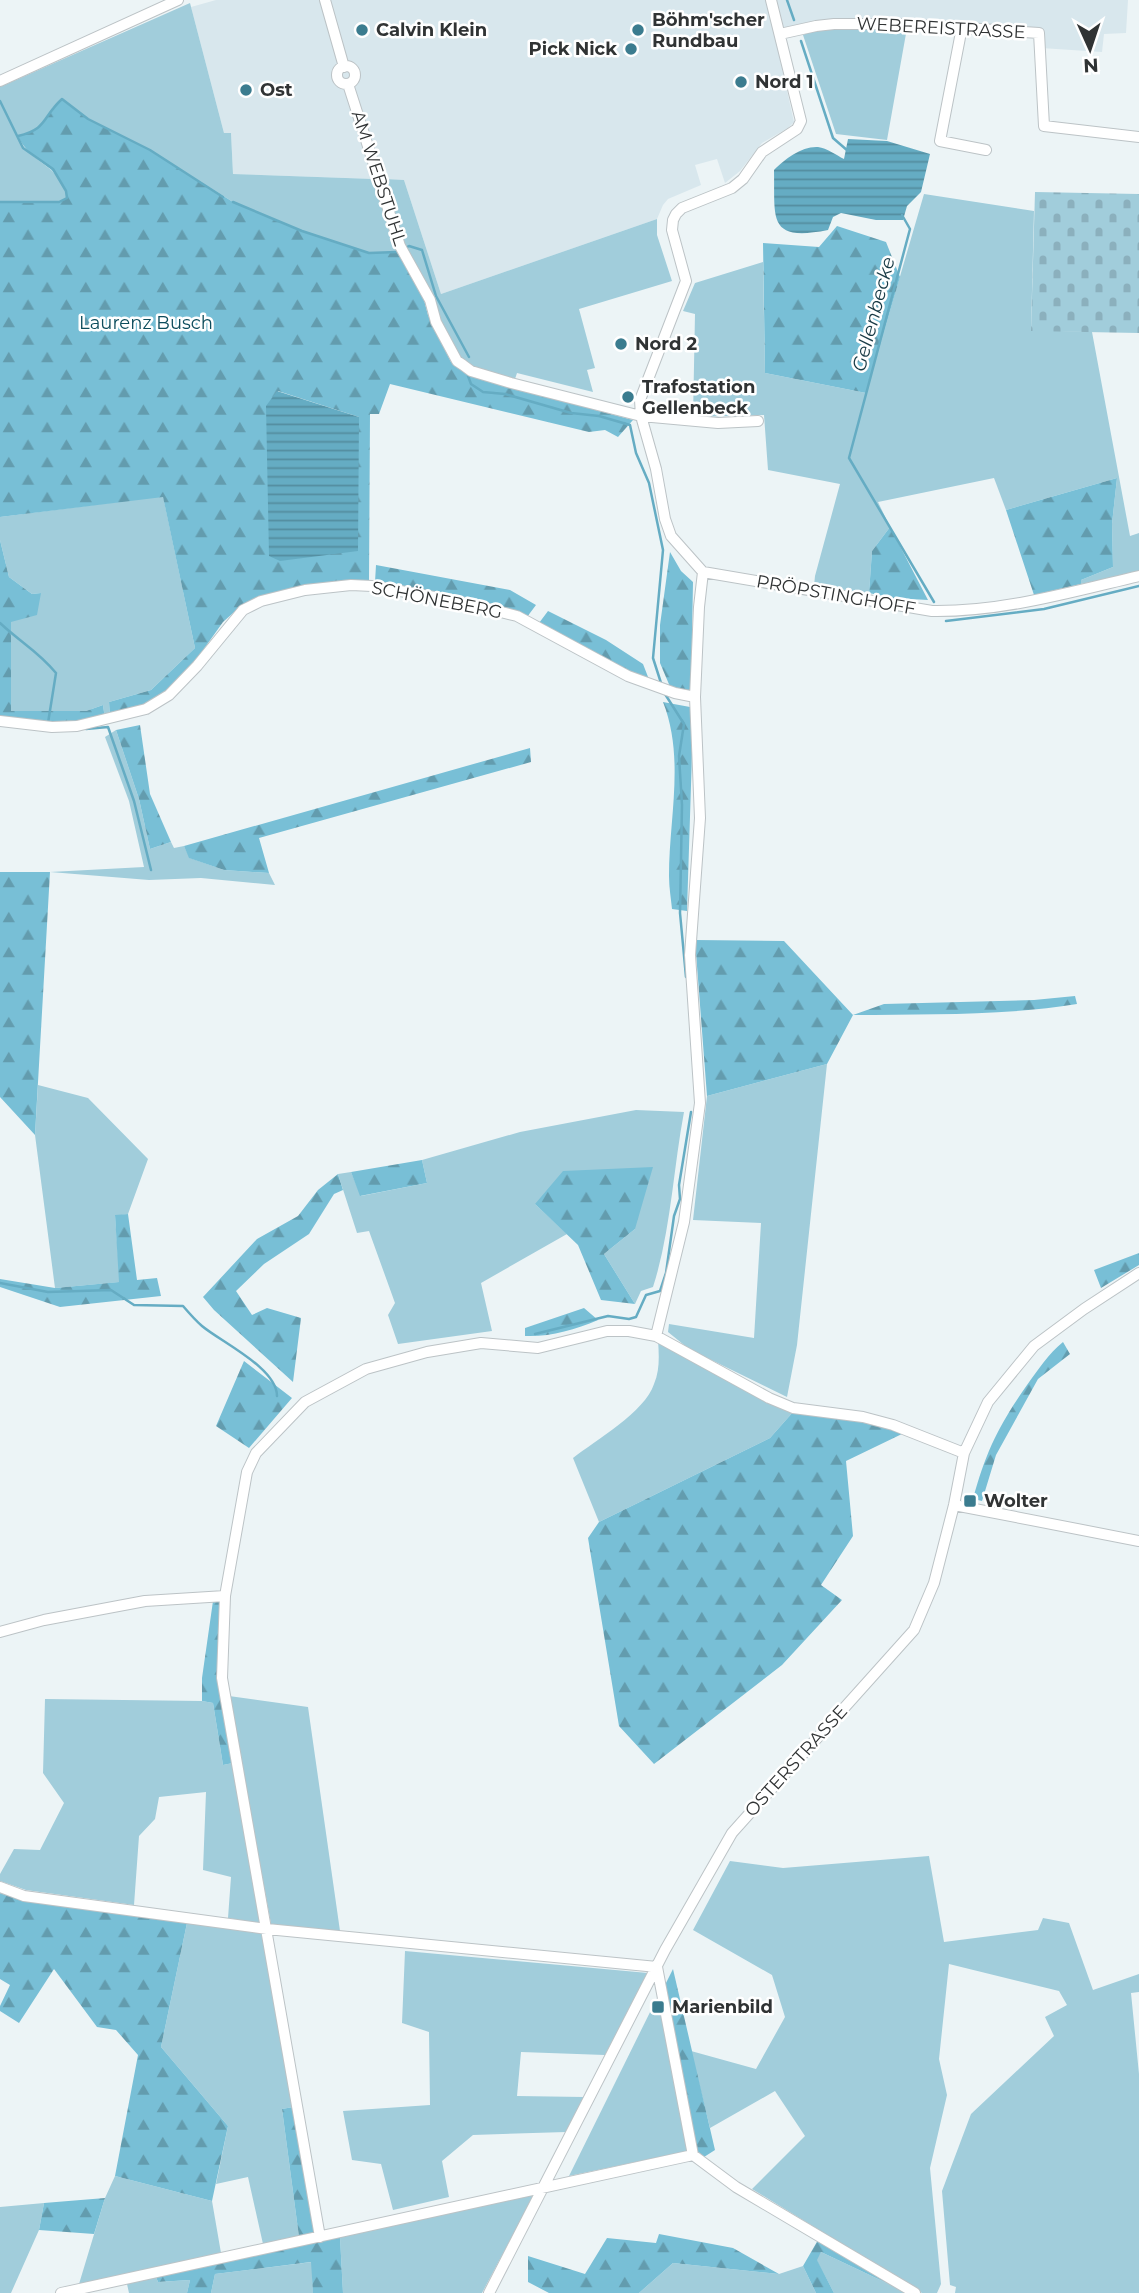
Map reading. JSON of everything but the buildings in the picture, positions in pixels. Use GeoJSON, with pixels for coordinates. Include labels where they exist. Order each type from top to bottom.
{"type":"FeatureCollection","features":[{"type":"Feature","properties":{"kind":"street"},"geometry":{"type":"LineString","coordinates":[[0,81],[178,0]]}},
{"type":"Feature","properties":{"kind":"street","name":"AM WEBSTUHL"},"geometry":{"type":"LineString","coordinates":[[325,0],[344,67],[338,71],[338,79],[348,84],[400,246],[430,300],[436,322],[457,360],[471,372],[641,416],[718,423],[758,421]]}},
{"type":"Feature","properties":{"kind":"street"},"geometry":{"type":"LineString","coordinates":[[656,1336],[684,1222],[700,1103],[690,955],[700,818],[695,696],[703,572],[671,536],[641,416],[640,400],[686,281],[672,230],[676,214],[682,208],[732,188],[743,179],[762,152],[797,129],[801,121],[771,0]]}},
{"type":"Feature","properties":{"kind":"street","name":"WEBEREISTRASSE"},"geometry":{"type":"LineString","coordinates":[[780,34],[834,24],[908,24],[1039,33],[1044,126],[1139,138]]}},
{"type":"Feature","properties":{"kind":"street"},"geometry":{"type":"LineString","coordinates":[[962,27],[940,141],[986,150]]}},
{"type":"Feature","properties":{"kind":"street","name":"PRÖPSTINGHOFF"},"geometry":{"type":"LineString","coordinates":[[703,572],[933,611],[956,611],[1040,599],[1139,576]]}},
{"type":"Feature","properties":{"kind":"street","name":"SCHÖNEBERG"},"geometry":{"type":"LineString","coordinates":[[0,721],[52,727],[77,726],[146,709],[169,695],[198,666],[243,610],[261,601],[305,590],[351,585],[372,586],[457,601],[517,616],[628,676],[675,693],[695,696]]}},
{"type":"Feature","properties":{"kind":"street","name":"OSTERSTRASSE"},"geometry":{"type":"LineString","coordinates":[[489,2293],[657,1967],[732,1833],[914,1630],[934,1583],[964,1453],[988,1402],[1034,1346],[1083,1309],[1139,1273]]}},
{"type":"Feature","properties":{"kind":"street"},"geometry":{"type":"LineString","coordinates":[[320,2237],[222,1678],[225,1596],[247,1472],[256,1453],[305,1402],[366,1369],[427,1352],[481,1343],[538,1348],[607,1331],[629,1331],[656,1336],[769,1398],[793,1408],[863,1417],[893,1425],[964,1453]]}},
{"type":"Feature","properties":{"kind":"street"},"geometry":{"type":"LineString","coordinates":[[954,1505],[1139,1541]]}},
{"type":"Feature","properties":{"kind":"street"},"geometry":{"type":"LineString","coordinates":[[0,1632],[44,1620],[145,1601],[225,1596]]}},
{"type":"Feature","properties":{"kind":"street"},"geometry":{"type":"LineString","coordinates":[[0,1887],[24,1896],[267,1929],[657,1967],[693,2155],[736,2187],[915,2293]]}},
{"type":"Feature","properties":{"kind":"street"},"geometry":{"type":"LineString","coordinates":[[61,2293],[693,2155]]}},
{"type":"Feature","properties":{"kind":"shaded area"},"geometry":{"type":"Polygon","coordinates":[[[216,0],[1128,0],[1126,33],[1104,34],[1102,52],[1041,48],[1039,33],[834,24],[775,37],[794,122],[762,143],[740,171],[725,183],[717,159],[695,165],[701,185],[668,199],[657,219],[441,294],[404,180],[233,174],[231,133],[224,133],[191,7],[216,0]]]}},
{"type":"Feature","properties":{"kind":"shaded area"},"geometry":{"type":"Polygon","coordinates":[[[848,139],[887,141],[930,154],[921,192],[907,206],[903,220],[876,220],[841,213],[833,217],[828,230],[794,233],[784,229],[775,214],[774,170],[794,154],[812,147],[825,149],[844,159],[848,139]]]}},
{"type":"Feature","properties":{"kind":"shaded area"},"geometry":{"type":"Polygon","coordinates":[[[277,391],[359,417],[358,551],[280,561],[269,556],[266,406],[277,391]]]}},
{"type":"Feature","properties":{"kind":"green space"},"geometry":{"type":"Polygon","coordinates":[[[190,3],[224,133],[231,133],[233,174],[374,179],[397,252],[369,253],[302,231],[233,202],[150,150],[88,119],[62,100],[53,107],[41,127],[18,137],[29,153],[58,178],[67,198],[59,202],[0,202],[0,87],[190,3]]]}},
{"type":"Feature","properties":{"kind":"green space"},"geometry":{"type":"Polygon","coordinates":[[[820,27],[907,28],[887,140],[836,134],[803,35],[820,27]]]}},
{"type":"Feature","properties":{"kind":"green space","name":"Laurenz Busch"},"geometry":{"type":"Polygon","coordinates":[[[62,99],[88,119],[150,150],[233,202],[302,231],[369,253],[397,252],[423,296],[428,315],[451,362],[474,377],[633,420],[618,437],[605,430],[589,432],[390,384],[379,414],[370,414],[369,582],[241,606],[223,622],[196,660],[167,691],[132,711],[110,717],[109,702],[151,690],[195,648],[163,497],[0,517],[0,202],[59,202],[67,198],[59,178],[23,145],[18,136],[40,126],[62,99]],[[278,391],[280,561],[359,417],[278,391]]]}},
{"type":"Feature","properties":{"kind":"green space"},"geometry":{"type":"Polygon","coordinates":[[[385,179],[404,180],[441,294],[657,219],[657,235],[672,281],[579,309],[595,368],[587,370],[593,392],[517,373],[515,379],[475,368],[459,357],[404,243],[385,179]]]}},
{"type":"Feature","properties":{"kind":"green space"},"geometry":{"type":"Polygon","coordinates":[[[1035,192],[1139,194],[1139,333],[1031,331],[1035,192]]]}},
{"type":"Feature","properties":{"kind":"green space"},"geometry":{"type":"Polygon","coordinates":[[[924,194],[1034,211],[1031,330],[1092,332],[1130,536],[1139,533],[1139,572],[1081,584],[1081,580],[1113,567],[1112,524],[1117,478],[1006,510],[994,478],[878,502],[890,527],[872,551],[869,593],[814,586],[840,484],[768,470],[764,415],[693,417],[695,314],[683,311],[695,283],[763,262],[765,373],[866,393],[924,194]]]}},
{"type":"Feature","properties":{"kind":"green space"},"geometry":{"type":"Polygon","coordinates":[[[837,226],[886,242],[900,277],[866,393],[765,373],[763,243],[819,247],[837,226]]]}},
{"type":"Feature","properties":{"kind":"green space"},"geometry":{"type":"Polygon","coordinates":[[[1117,478],[1112,524],[1113,567],[1081,580],[1081,584],[1034,595],[1006,510],[1117,478]]]}},
{"type":"Feature","properties":{"kind":"green space"},"geometry":{"type":"Polygon","coordinates":[[[163,496],[195,648],[151,690],[109,702],[110,717],[105,719],[103,705],[86,711],[10,711],[11,621],[41,593],[32,594],[9,577],[0,540],[0,517],[163,496]]]}},
{"type":"Feature","properties":{"kind":"green space"},"geometry":{"type":"Polygon","coordinates":[[[890,527],[928,600],[893,598],[869,593],[872,551],[890,527]]]}},
{"type":"Feature","properties":{"kind":"green space"},"geometry":{"type":"Polygon","coordinates":[[[0,540],[9,577],[32,594],[41,593],[37,615],[11,622],[11,711],[86,711],[103,705],[105,719],[46,723],[0,718],[0,540]]]}},
{"type":"Feature","properties":{"kind":"green space"},"geometry":{"type":"Polygon","coordinates":[[[670,552],[681,571],[693,582],[691,693],[671,689],[660,663],[660,625],[670,552]]]}},
{"type":"Feature","properties":{"kind":"green space"},"geometry":{"type":"Polygon","coordinates":[[[376,565],[510,590],[536,605],[527,617],[483,601],[375,582],[376,565]]]}},
{"type":"Feature","properties":{"kind":"green space"},"geometry":{"type":"Polygon","coordinates":[[[548,611],[606,640],[643,664],[650,682],[539,623],[548,611]]]}},
{"type":"Feature","properties":{"kind":"green space"},"geometry":{"type":"Polygon","coordinates":[[[663,702],[690,707],[692,754],[687,911],[672,909],[670,893],[675,766],[670,723],[663,702]]]}},
{"type":"Feature","properties":{"kind":"green space"},"geometry":{"type":"Polygon","coordinates":[[[140,725],[150,794],[171,842],[150,849],[139,799],[116,730],[140,725]]]}},
{"type":"Feature","properties":{"kind":"green space"},"geometry":{"type":"Polygon","coordinates":[[[116,730],[139,799],[150,849],[171,842],[174,848],[184,846],[190,858],[224,870],[269,873],[275,885],[201,878],[149,880],[50,872],[144,867],[129,801],[105,737],[116,730]]]}},
{"type":"Feature","properties":{"kind":"green space"},"geometry":{"type":"Polygon","coordinates":[[[530,748],[531,762],[259,838],[269,873],[224,870],[189,858],[184,846],[530,748]]]}},
{"type":"Feature","properties":{"kind":"green space"},"geometry":{"type":"Polygon","coordinates":[[[0,872],[50,872],[35,1135],[0,1097],[0,872]]]}},
{"type":"Feature","properties":{"kind":"green space"},"geometry":{"type":"Polygon","coordinates":[[[695,940],[784,941],[853,1015],[827,1064],[707,1096],[695,940]]]}},
{"type":"Feature","properties":{"kind":"green space"},"geometry":{"type":"Polygon","coordinates":[[[1075,996],[1077,1004],[993,1012],[853,1015],[884,1004],[1034,1000],[1075,996]]]}},
{"type":"Feature","properties":{"kind":"green space"},"geometry":{"type":"Polygon","coordinates":[[[827,1064],[797,1345],[787,1397],[689,1349],[668,1332],[669,1324],[754,1338],[761,1223],[693,1220],[707,1096],[827,1064]]]}},
{"type":"Feature","properties":{"kind":"green space"},"geometry":{"type":"Polygon","coordinates":[[[38,1085],[88,1098],[148,1159],[128,1214],[115,1216],[120,1282],[55,1288],[35,1135],[38,1085]]]}},
{"type":"Feature","properties":{"kind":"green space"},"geometry":{"type":"Polygon","coordinates":[[[636,1110],[684,1112],[668,1222],[653,1287],[641,1291],[635,1304],[604,1254],[635,1229],[535,1204],[567,1234],[481,1283],[492,1331],[398,1344],[388,1315],[395,1303],[369,1231],[357,1233],[338,1174],[351,1172],[361,1196],[427,1183],[422,1160],[520,1132],[636,1110]]]}},
{"type":"Feature","properties":{"kind":"green space"},"geometry":{"type":"Polygon","coordinates":[[[422,1160],[427,1183],[360,1196],[351,1172],[422,1160]]]}},
{"type":"Feature","properties":{"kind":"green space"},"geometry":{"type":"Polygon","coordinates":[[[653,1167],[635,1229],[604,1254],[635,1304],[601,1300],[578,1245],[535,1204],[563,1171],[653,1167]]]}},
{"type":"Feature","properties":{"kind":"green space"},"geometry":{"type":"Polygon","coordinates":[[[338,1174],[343,1190],[334,1194],[309,1234],[264,1264],[236,1291],[252,1315],[267,1308],[301,1318],[293,1382],[203,1297],[257,1239],[298,1216],[318,1190],[338,1174]]]}},
{"type":"Feature","properties":{"kind":"green space"},"geometry":{"type":"Polygon","coordinates":[[[128,1214],[137,1280],[157,1278],[161,1296],[60,1307],[0,1287],[0,1279],[55,1288],[119,1282],[115,1215],[128,1214]]]}},
{"type":"Feature","properties":{"kind":"green space"},"geometry":{"type":"Polygon","coordinates":[[[1139,1253],[1139,1265],[1101,1288],[1094,1270],[1139,1253]]]}},
{"type":"Feature","properties":{"kind":"green space"},"geometry":{"type":"Polygon","coordinates":[[[584,1308],[598,1320],[562,1332],[525,1336],[525,1328],[584,1308]]]}},
{"type":"Feature","properties":{"kind":"green space"},"geometry":{"type":"Polygon","coordinates":[[[658,1340],[793,1412],[770,1438],[599,1522],[573,1458],[630,1415],[649,1394],[657,1373],[658,1340]]]}},
{"type":"Feature","properties":{"kind":"green space"},"geometry":{"type":"Polygon","coordinates":[[[1063,1342],[1070,1354],[1038,1379],[996,1455],[982,1501],[973,1499],[988,1452],[1001,1426],[1017,1399],[1053,1351],[1063,1342]]]}},
{"type":"Feature","properties":{"kind":"green space"},"geometry":{"type":"Polygon","coordinates":[[[244,1361],[292,1398],[249,1448],[216,1426],[244,1361]]]}},
{"type":"Feature","properties":{"kind":"green space"},"geometry":{"type":"Polygon","coordinates":[[[793,1412],[864,1419],[904,1433],[846,1461],[853,1536],[821,1585],[842,1600],[782,1665],[654,1764],[619,1726],[588,1538],[599,1522],[770,1438],[793,1412]]]}},
{"type":"Feature","properties":{"kind":"green space"},"geometry":{"type":"Polygon","coordinates":[[[213,1601],[220,1601],[233,1763],[223,1765],[213,1703],[202,1701],[202,1678],[213,1601]]]}},
{"type":"Feature","properties":{"kind":"green space"},"geometry":{"type":"Polygon","coordinates":[[[229,1696],[308,1707],[340,1931],[271,1924],[229,1696]]]}},
{"type":"Feature","properties":{"kind":"green space"},"geometry":{"type":"Polygon","coordinates":[[[45,1699],[213,1703],[223,1765],[233,1763],[262,1924],[228,1918],[231,1877],[203,1870],[206,1792],[159,1797],[155,1819],[139,1836],[134,1905],[26,1890],[0,1881],[0,1874],[14,1849],[40,1850],[64,1803],[43,1773],[45,1699]]]}},
{"type":"Feature","properties":{"kind":"green space"},"geometry":{"type":"Polygon","coordinates":[[[929,1856],[944,1942],[1038,1930],[1043,1918],[1069,1923],[1093,1990],[1139,1974],[1139,1992],[1131,1993],[1139,2074],[1139,2293],[955,2293],[956,2287],[950,2285],[942,2191],[971,2114],[1054,2036],[1045,2017],[1067,2005],[1059,1991],[949,1964],[939,2059],[947,2095],[930,2168],[941,2284],[937,2293],[922,2293],[752,2189],[805,2136],[775,2091],[710,2128],[691,2051],[756,2069],[785,2017],[772,1975],[693,1930],[730,1861],[783,1868],[929,1856]]]}},
{"type":"Feature","properties":{"kind":"green space"},"geometry":{"type":"Polygon","coordinates":[[[0,1893],[22,1900],[187,1923],[161,2047],[228,2126],[212,2201],[115,2176],[138,2055],[116,2030],[97,2027],[54,1969],[19,2023],[0,2011],[10,1985],[0,1979],[0,1893]]]}},
{"type":"Feature","properties":{"kind":"green space"},"geometry":{"type":"Polygon","coordinates":[[[187,1923],[263,1933],[293,2107],[282,2109],[299,2237],[263,2244],[248,2177],[216,2184],[228,2126],[161,2047],[187,1923]]]}},
{"type":"Feature","properties":{"kind":"green space"},"geometry":{"type":"Polygon","coordinates":[[[405,1951],[648,1973],[605,2055],[521,2052],[517,2096],[584,2097],[566,2132],[473,2135],[442,2161],[449,2197],[393,2210],[381,2164],[352,2160],[343,2111],[430,2105],[429,2032],[402,2023],[405,1951]]]}},
{"type":"Feature","properties":{"kind":"green space"},"geometry":{"type":"Polygon","coordinates":[[[673,1969],[715,2150],[704,2157],[696,2150],[665,1985],[673,1969]]]}},
{"type":"Feature","properties":{"kind":"green space"},"geometry":{"type":"Polygon","coordinates":[[[658,1996],[688,2151],[569,2176],[658,1996]]]}},
{"type":"Feature","properties":{"kind":"green space"},"geometry":{"type":"Polygon","coordinates":[[[293,2107],[316,2233],[299,2237],[282,2109],[293,2107]]]}},
{"type":"Feature","properties":{"kind":"green space"},"geometry":{"type":"Polygon","coordinates":[[[115,2176],[212,2201],[221,2253],[79,2284],[105,2198],[115,2176]]]}},
{"type":"Feature","properties":{"kind":"green space"},"geometry":{"type":"Polygon","coordinates":[[[535,2193],[482,2293],[343,2293],[340,2237],[535,2193]]]}},
{"type":"Feature","properties":{"kind":"green space"},"geometry":{"type":"Polygon","coordinates":[[[105,2198],[94,2234],[39,2230],[44,2203],[105,2198]]]}},
{"type":"Feature","properties":{"kind":"green space"},"geometry":{"type":"Polygon","coordinates":[[[44,2203],[39,2230],[11,2293],[0,2293],[0,2207],[44,2203]]]}},
{"type":"Feature","properties":{"kind":"green space"},"geometry":{"type":"Polygon","coordinates":[[[659,2234],[733,2248],[779,2274],[673,2263],[639,2293],[549,2293],[528,2282],[528,2256],[585,2274],[607,2238],[656,2243],[659,2234]]]}},
{"type":"Feature","properties":{"kind":"green space"},"geometry":{"type":"Polygon","coordinates":[[[340,2237],[343,2293],[313,2293],[311,2262],[215,2274],[211,2293],[187,2293],[190,2280],[158,2282],[156,2277],[340,2237]]]}},
{"type":"Feature","properties":{"kind":"green space"},"geometry":{"type":"Polygon","coordinates":[[[818,2240],[895,2287],[821,2252],[817,2260],[834,2293],[816,2293],[803,2266],[818,2240]]]}},
{"type":"Feature","properties":{"kind":"green space"},"geometry":{"type":"Polygon","coordinates":[[[821,2252],[905,2293],[834,2293],[816,2259],[821,2252]]]}},
{"type":"Feature","properties":{"kind":"green space"},"geometry":{"type":"Polygon","coordinates":[[[312,2262],[313,2293],[211,2293],[215,2274],[312,2262]]]}},
{"type":"Feature","properties":{"kind":"green space"},"geometry":{"type":"Polygon","coordinates":[[[673,2263],[779,2274],[803,2266],[816,2293],[639,2293],[673,2263]]]}},
{"type":"Feature","properties":{"kind":"green space"},"geometry":{"type":"Polygon","coordinates":[[[156,2277],[158,2282],[190,2280],[187,2293],[129,2293],[127,2284],[156,2277]]]}},
{"type":"Feature","properties":{"kind":"waterway","name":"Gellenbecke"},"geometry":{"type":"LineString","coordinates":[[787,0],[794,20]]}},
{"type":"Feature","properties":{"kind":"waterway","name":"Gellenbecke"},"geometry":{"type":"LineString","coordinates":[[801,41],[833,138],[848,151]]}},
{"type":"Feature","properties":{"kind":"waterway"},"geometry":{"type":"LineString","coordinates":[[18,136],[40,126],[62,99],[88,119],[150,150],[223,197]]}},
{"type":"Feature","properties":{"kind":"waterway"},"geometry":{"type":"LineString","coordinates":[[0,101],[23,148],[53,169],[66,191],[67,198],[59,202],[0,202]]}},
{"type":"Feature","properties":{"kind":"waterway"},"geometry":{"type":"LineString","coordinates":[[233,202],[302,231],[369,253],[397,252]]}},
{"type":"Feature","properties":{"kind":"waterway","name":"Gellenbecke"},"geometry":{"type":"LineString","coordinates":[[902,215],[910,229],[849,458],[934,602]]}},
{"type":"Feature","properties":{"kind":"waterway"},"geometry":{"type":"LineString","coordinates":[[405,248],[409,246],[422,250],[436,296],[469,357]]}},
{"type":"Feature","properties":{"kind":"waterway"},"geometry":{"type":"LineString","coordinates":[[468,376],[471,384],[483,392],[505,394],[571,413],[599,416],[630,425],[636,453],[649,483],[663,550],[653,658],[661,683]]}},
{"type":"Feature","properties":{"kind":"waterway","name":"Gellenbecke"},"geometry":{"type":"LineString","coordinates":[[946,621],[1044,609],[1139,586]]}},
{"type":"Feature","properties":{"kind":"waterway"},"geometry":{"type":"LineString","coordinates":[[0,623],[56,673],[48,723]]}},
{"type":"Feature","properties":{"kind":"waterway"},"geometry":{"type":"LineString","coordinates":[[665,694],[684,724],[679,756],[682,805],[680,913],[686,977]]}},
{"type":"Feature","properties":{"kind":"waterway"},"geometry":{"type":"LineString","coordinates":[[86,729],[108,727],[134,801],[151,870]]}},
{"type":"Feature","properties":{"kind":"waterway"},"geometry":{"type":"LineString","coordinates":[[535,1334],[608,1316],[629,1319],[636,1317],[646,1295],[660,1291],[666,1273],[674,1216],[680,1199],[679,1185],[691,1112]]}},
{"type":"Feature","properties":{"kind":"waterway"},"geometry":{"type":"LineString","coordinates":[[0,1283],[48,1292],[111,1290],[134,1305],[183,1306],[202,1326],[258,1366],[275,1386],[277,1396]]}},
{"type":"Feature","properties":{"kind":"place","name":"Calvin Klein"},"geometry":{"type":"Point","coordinates":[362,30]}},
{"type":"Feature","properties":{"kind":"place","name":"Böhm'scher Rundbau"},"geometry":{"type":"Point","coordinates":[638,30]}},
{"type":"Feature","properties":{"kind":"place","name":"Pick Nick"},"geometry":{"type":"Point","coordinates":[631,49]}},
{"type":"Feature","properties":{"kind":"place","name":"Nord 1"},"geometry":{"type":"Point","coordinates":[741,82]}},
{"type":"Feature","properties":{"kind":"place","name":"Ost"},"geometry":{"type":"Point","coordinates":[246,90]}},
{"type":"Feature","properties":{"kind":"place","name":"Nord 2"},"geometry":{"type":"Point","coordinates":[621,344]}},
{"type":"Feature","properties":{"kind":"place","name":"Trafostation Gellenbeck"},"geometry":{"type":"Point","coordinates":[628,397]}},
{"type":"Feature","properties":{"kind":"place","name":"Wolter"},"geometry":{"type":"Point","coordinates":[970,1501]}},
{"type":"Feature","properties":{"kind":"place","name":"Marienbild"},"geometry":{"type":"Point","coordinates":[658,2007]}}]}
